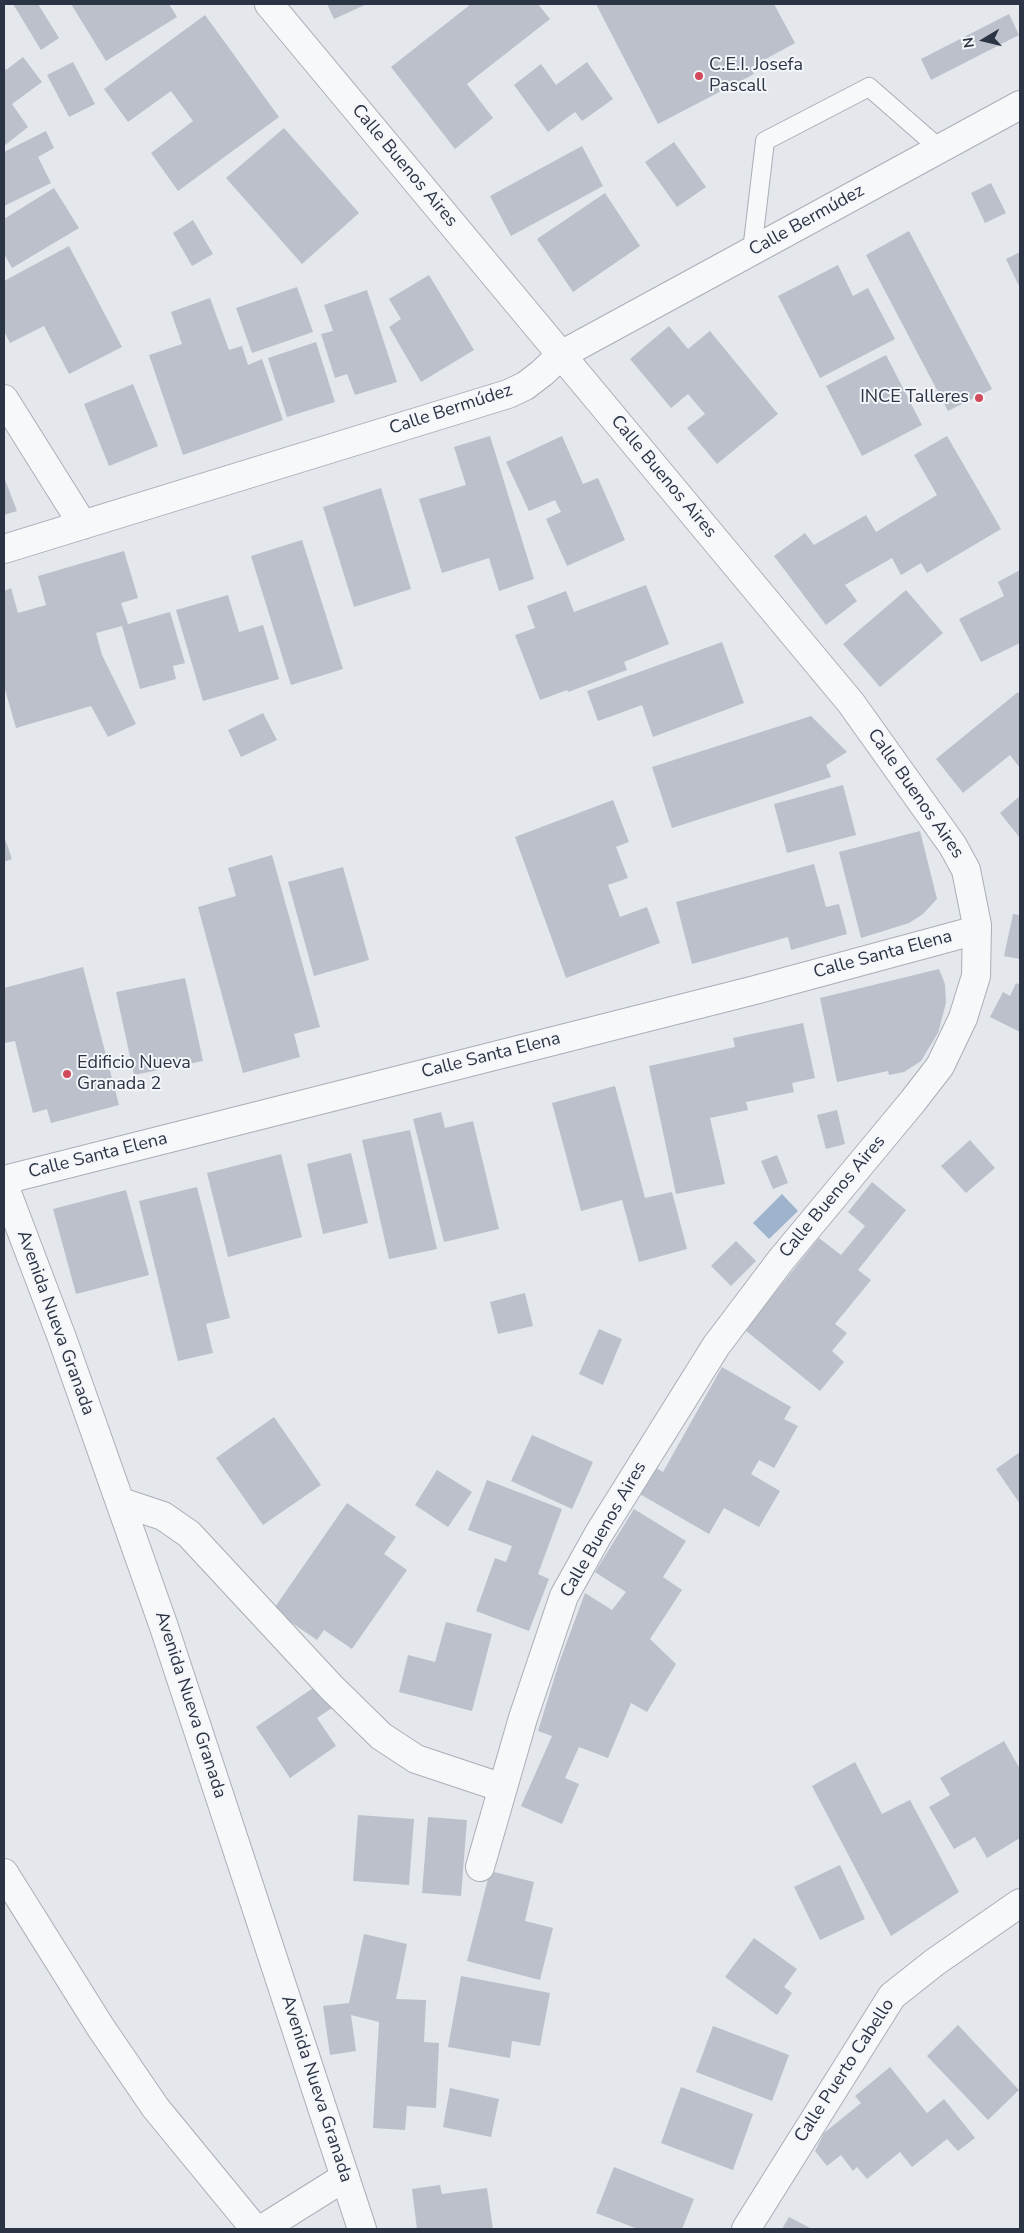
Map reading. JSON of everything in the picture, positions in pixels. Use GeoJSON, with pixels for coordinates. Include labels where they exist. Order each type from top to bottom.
{"type":"FeatureCollection","features":[{"type":"Feature","properties":{"kind":"street","name":"Calle Buenos Aires"},"geometry":{"type":"LineString","coordinates":[[269,4],[851,703],[953,846],[966,870],[973,897],[978,930],[976,976],[963,1018],[940,1066],[781,1260],[716,1346],[593,1544],[564,1596],[523,1718],[480,1867]]}},
{"type":"Feature","properties":{"kind":"street","name":"Calle Bermúdez"},"geometry":{"type":"LineString","coordinates":[[4,549],[508,394],[525,386],[562,355],[1020,105]]}},
{"type":"Feature","properties":{"kind":"street"},"geometry":{"type":"LineString","coordinates":[[4,399],[84,525]]}},
{"type":"Feature","properties":{"kind":"street","name":"Calle Santa Elena"},"geometry":{"type":"LineString","coordinates":[[4,1180],[735,995],[978,930]]}},
{"type":"Feature","properties":{"kind":"street","name":"Avenida Nueva Granada"},"geometry":{"type":"LineString","coordinates":[[4,1185],[121,1502],[164,1627],[362,2229]]}},
{"type":"Feature","properties":{"kind":"street"},"geometry":{"type":"LineString","coordinates":[[121,1502],[163,1516],[189,1534],[331,1687],[381,1736],[416,1759],[502,1788]]}},
{"type":"Feature","properties":{"kind":"street"},"geometry":{"type":"LineString","coordinates":[[4,1873],[101,2028],[155,2107],[255,2229]]}},
{"type":"Feature","properties":{"kind":"street","name":"Calle Puerto Cabello"},"geometry":{"type":"LineString","coordinates":[[746,2229],[892,1996],[935,1962],[1020,1903]]}},
{"type":"Feature","properties":{"kind":"street"},"geometry":{"type":"LineString","coordinates":[[262,2229],[345,2177]]}},
{"type":"Feature","properties":{"kind":"lane"},"geometry":{"type":"LineString","coordinates":[[752,251],[765,141],[869,87],[940,149]]}},
{"type":"Feature","properties":{"kind":"water"},"geometry":{"type":"Polygon","coordinates":[[[782,1194],[798,1211],[769,1239],[753,1223],[782,1194]]]}},
{"type":"Feature","properties":{"kind":"building"},"geometry":{"type":"Polygon","coordinates":[[[13,4],[38,4],[59,38],[41,50],[13,4]]]}},
{"type":"Feature","properties":{"kind":"building"},"geometry":{"type":"Polygon","coordinates":[[[71,4],[169,4],[177,17],[106,61],[71,4]]]}},
{"type":"Feature","properties":{"kind":"building"},"geometry":{"type":"Polygon","coordinates":[[[327,4],[367,4],[334,19],[327,4]]]}},
{"type":"Feature","properties":{"kind":"building"},"geometry":{"type":"Polygon","coordinates":[[[471,4],[538,4],[550,19],[467,84],[493,118],[455,149],[391,67],[471,4]]]}},
{"type":"Feature","properties":{"kind":"building","name":"C.E.I. Josefa Pascall"},"geometry":{"type":"Polygon","coordinates":[[[596,4],[774,4],[795,43],[751,67],[754,74],[658,124],[596,4]]]}},
{"type":"Feature","properties":{"kind":"building"},"geometry":{"type":"Polygon","coordinates":[[[1009,14],[1019,35],[931,80],[921,59],[1009,14]]]}},
{"type":"Feature","properties":{"kind":"building"},"geometry":{"type":"Polygon","coordinates":[[[205,15],[279,117],[178,191],[151,153],[193,121],[171,91],[128,122],[104,89],[205,15]]]}},
{"type":"Feature","properties":{"kind":"building"},"geometry":{"type":"Polygon","coordinates":[[[23,57],[42,82],[12,104],[28,127],[4,146],[4,67],[6,70],[23,57]]]}},
{"type":"Feature","properties":{"kind":"building"},"geometry":{"type":"Polygon","coordinates":[[[73,62],[95,104],[69,117],[47,75],[73,62]]]}},
{"type":"Feature","properties":{"kind":"building"},"geometry":{"type":"Polygon","coordinates":[[[587,62],[613,99],[582,121],[575,112],[548,132],[514,85],[541,64],[556,85],[587,62]]]}},
{"type":"Feature","properties":{"kind":"building"},"geometry":{"type":"Polygon","coordinates":[[[284,128],[359,213],[302,264],[226,178],[284,128]]]}},
{"type":"Feature","properties":{"kind":"building"},"geometry":{"type":"Polygon","coordinates":[[[46,131],[54,148],[38,157],[51,183],[4,206],[4,152],[46,131]]]}},
{"type":"Feature","properties":{"kind":"building"},"geometry":{"type":"Polygon","coordinates":[[[674,142],[706,187],[677,207],[645,162],[674,142]]]}},
{"type":"Feature","properties":{"kind":"building"},"geometry":{"type":"Polygon","coordinates":[[[582,146],[603,186],[511,236],[490,196],[582,146]]]}},
{"type":"Feature","properties":{"kind":"building"},"geometry":{"type":"Polygon","coordinates":[[[991,183],[1006,213],[985,223],[971,193],[991,183]]]}},
{"type":"Feature","properties":{"kind":"building"},"geometry":{"type":"Polygon","coordinates":[[[54,188],[79,228],[12,268],[4,254],[4,219],[54,188]]]}},
{"type":"Feature","properties":{"kind":"building"},"geometry":{"type":"Polygon","coordinates":[[[605,193],[640,246],[573,292],[537,239],[605,193]]]}},
{"type":"Feature","properties":{"kind":"building"},"geometry":{"type":"Polygon","coordinates":[[[193,220],[213,254],[192,266],[173,233],[193,220]]]}},
{"type":"Feature","properties":{"kind":"building"},"geometry":{"type":"Polygon","coordinates":[[[909,231],[992,389],[948,411],[866,255],[909,231]]]}},
{"type":"Feature","properties":{"kind":"building"},"geometry":{"type":"Polygon","coordinates":[[[69,246],[122,347],[69,374],[44,326],[10,343],[4,331],[4,281],[69,246]]]}},
{"type":"Feature","properties":{"kind":"building"},"geometry":{"type":"Polygon","coordinates":[[[1020,252],[1020,288],[1006,259],[1020,252]]]}},
{"type":"Feature","properties":{"kind":"building"},"geometry":{"type":"Polygon","coordinates":[[[838,265],[853,296],[868,288],[895,339],[820,378],[778,296],[838,265]]]}},
{"type":"Feature","properties":{"kind":"building"},"geometry":{"type":"Polygon","coordinates":[[[429,275],[474,350],[421,382],[389,327],[401,319],[389,299],[429,275]]]}},
{"type":"Feature","properties":{"kind":"building"},"geometry":{"type":"Polygon","coordinates":[[[297,287],[313,332],[252,353],[236,308],[297,287]]]}},
{"type":"Feature","properties":{"kind":"building"},"geometry":{"type":"Polygon","coordinates":[[[367,290],[397,382],[355,395],[347,374],[335,378],[321,334],[333,331],[324,305],[367,290]]]}},
{"type":"Feature","properties":{"kind":"building"},"geometry":{"type":"Polygon","coordinates":[[[210,298],[229,350],[242,346],[248,365],[262,359],[283,420],[183,455],[149,355],[182,344],[171,312],[210,298]]]}},
{"type":"Feature","properties":{"kind":"building"},"geometry":{"type":"Polygon","coordinates":[[[669,326],[688,349],[710,331],[778,414],[717,464],[687,428],[705,414],[688,394],[671,408],[630,359],[669,326]]]}},
{"type":"Feature","properties":{"kind":"building"},"geometry":{"type":"Polygon","coordinates":[[[316,342],[335,402],[287,417],[268,358],[316,342]]]}},
{"type":"Feature","properties":{"kind":"building"},"geometry":{"type":"Polygon","coordinates":[[[886,355],[922,425],[862,456],[826,386],[886,355]]]}},
{"type":"Feature","properties":{"kind":"building"},"geometry":{"type":"Polygon","coordinates":[[[133,384],[158,446],[109,466],[84,404],[133,384]]]}},
{"type":"Feature","properties":{"kind":"building"},"geometry":{"type":"Polygon","coordinates":[[[490,436],[534,579],[499,591],[489,558],[442,573],[419,499],[466,485],[454,447],[490,436]]]}},
{"type":"Feature","properties":{"kind":"building"},"geometry":{"type":"Polygon","coordinates":[[[562,436],[583,484],[598,478],[625,540],[567,566],[546,519],[561,512],[555,500],[529,511],[506,462],[562,436]]]}},
{"type":"Feature","properties":{"kind":"building"},"geometry":{"type":"Polygon","coordinates":[[[947,436],[1001,529],[927,573],[921,563],[901,575],[892,558],[845,585],[857,601],[826,625],[774,556],[805,533],[814,545],[866,515],[876,532],[937,495],[914,455],[947,436]]]}},
{"type":"Feature","properties":{"kind":"building"},"geometry":{"type":"Polygon","coordinates":[[[4,477],[17,511],[4,515],[4,477]]]}},
{"type":"Feature","properties":{"kind":"building"},"geometry":{"type":"Polygon","coordinates":[[[381,488],[411,589],[354,607],[323,507],[381,488]]]}},
{"type":"Feature","properties":{"kind":"building"},"geometry":{"type":"Polygon","coordinates":[[[302,540],[343,669],[291,685],[251,556],[302,540]]]}},
{"type":"Feature","properties":{"kind":"building"},"geometry":{"type":"Polygon","coordinates":[[[124,551],[138,598],[121,603],[128,624],[170,612],[185,663],[173,666],[176,679],[140,689],[122,626],[96,633],[102,655],[136,724],[108,737],[91,706],[16,728],[4,686],[4,591],[11,588],[18,613],[46,605],[38,576],[124,551]]]}},
{"type":"Feature","properties":{"kind":"building"},"geometry":{"type":"Polygon","coordinates":[[[1020,570],[1020,643],[981,662],[959,619],[1004,596],[998,582],[1020,570]]]}},
{"type":"Feature","properties":{"kind":"building"},"geometry":{"type":"Polygon","coordinates":[[[646,585],[669,644],[624,662],[627,670],[568,692],[567,690],[540,700],[515,635],[535,628],[527,606],[566,591],[574,612],[646,585]]]}},
{"type":"Feature","properties":{"kind":"building"},"geometry":{"type":"Polygon","coordinates":[[[906,590],[943,633],[880,687],[843,644],[906,590]]]}},
{"type":"Feature","properties":{"kind":"building"},"geometry":{"type":"Polygon","coordinates":[[[228,595],[239,632],[263,625],[279,679],[203,701],[176,610],[228,595]]]}},
{"type":"Feature","properties":{"kind":"building"},"geometry":{"type":"Polygon","coordinates":[[[722,642],[744,703],[653,737],[642,705],[598,721],[587,691],[722,642]]]}},
{"type":"Feature","properties":{"kind":"building"},"geometry":{"type":"Polygon","coordinates":[[[1018,692],[1020,695],[1020,768],[1010,755],[963,793],[936,759],[1018,692]]]}},
{"type":"Feature","properties":{"kind":"building"},"geometry":{"type":"Polygon","coordinates":[[[263,713],[277,740],[241,757],[228,730],[263,713]]]}},
{"type":"Feature","properties":{"kind":"building"},"geometry":{"type":"Polygon","coordinates":[[[811,716],[847,752],[826,765],[831,777],[672,828],[652,767],[811,716]]]}},
{"type":"Feature","properties":{"kind":"building"},"geometry":{"type":"Polygon","coordinates":[[[843,785],[856,835],[787,853],[774,804],[843,785]]]}},
{"type":"Feature","properties":{"kind":"building"},"geometry":{"type":"Polygon","coordinates":[[[1020,796],[1020,838],[1000,813],[1020,796]]]}},
{"type":"Feature","properties":{"kind":"building"},"geometry":{"type":"Polygon","coordinates":[[[613,800],[629,842],[616,847],[628,878],[608,885],[620,917],[647,907],[660,943],[566,978],[515,837],[613,800]]]}},
{"type":"Feature","properties":{"kind":"building"},"geometry":{"type":"Polygon","coordinates":[[[920,831],[937,899],[923,914],[909,923],[861,938],[839,852],[920,831]]]}},
{"type":"Feature","properties":{"kind":"building"},"geometry":{"type":"Polygon","coordinates":[[[4,836],[12,859],[4,862],[4,836]]]}},
{"type":"Feature","properties":{"kind":"building"},"geometry":{"type":"Polygon","coordinates":[[[272,855],[320,1027],[294,1034],[300,1057],[243,1073],[198,907],[236,896],[228,868],[272,855]]]}},
{"type":"Feature","properties":{"kind":"building"},"geometry":{"type":"Polygon","coordinates":[[[814,864],[826,907],[839,904],[847,934],[791,950],[788,937],[692,964],[676,902],[814,864]]]}},
{"type":"Feature","properties":{"kind":"building"},"geometry":{"type":"Polygon","coordinates":[[[343,867],[369,960],[314,976],[288,882],[343,867]]]}},
{"type":"Feature","properties":{"kind":"building"},"geometry":{"type":"Polygon","coordinates":[[[1013,914],[1020,915],[1020,959],[1004,956],[1013,914]]]}},
{"type":"Feature","properties":{"kind":"building","name":"Edificio Nueva Granada 2"},"geometry":{"type":"Polygon","coordinates":[[[83,967],[119,1105],[51,1123],[47,1109],[33,1113],[15,1041],[4,1043],[4,988],[83,967]]]}},
{"type":"Feature","properties":{"kind":"building"},"geometry":{"type":"Polygon","coordinates":[[[939,969],[945,984],[946,1003],[938,1033],[921,1061],[904,1072],[889,1075],[888,1071],[837,1082],[820,998],[939,969]]]}},
{"type":"Feature","properties":{"kind":"building"},"geometry":{"type":"Polygon","coordinates":[[[185,978],[203,1061],[134,1075],[116,992],[185,978]]]}},
{"type":"Feature","properties":{"kind":"building"},"geometry":{"type":"Polygon","coordinates":[[[1016,983],[1020,985],[1020,1032],[990,1017],[1003,992],[1010,996],[1016,983]]]}},
{"type":"Feature","properties":{"kind":"building"},"geometry":{"type":"Polygon","coordinates":[[[803,1023],[815,1078],[792,1083],[794,1092],[746,1102],[748,1110],[710,1118],[725,1184],[676,1194],[649,1066],[735,1047],[733,1038],[803,1023]]]}},
{"type":"Feature","properties":{"kind":"building"},"geometry":{"type":"Polygon","coordinates":[[[615,1086],[645,1198],[672,1192],[687,1249],[639,1262],[622,1200],[581,1211],[552,1103],[615,1086]]]}},
{"type":"Feature","properties":{"kind":"building"},"geometry":{"type":"Polygon","coordinates":[[[837,1110],[845,1144],[826,1149],[817,1115],[837,1110]]]}},
{"type":"Feature","properties":{"kind":"building"},"geometry":{"type":"Polygon","coordinates":[[[441,1112],[445,1128],[473,1121],[499,1229],[444,1242],[413,1119],[441,1112]]]}},
{"type":"Feature","properties":{"kind":"building"},"geometry":{"type":"Polygon","coordinates":[[[410,1130],[437,1249],[389,1259],[362,1140],[410,1130]]]}},
{"type":"Feature","properties":{"kind":"building"},"geometry":{"type":"Polygon","coordinates":[[[970,1140],[995,1168],[966,1193],[941,1166],[970,1140]]]}},
{"type":"Feature","properties":{"kind":"building"},"geometry":{"type":"Polygon","coordinates":[[[351,1153],[368,1223],[323,1234],[307,1164],[351,1153]]]}},
{"type":"Feature","properties":{"kind":"building"},"geometry":{"type":"Polygon","coordinates":[[[281,1154],[302,1237],[228,1257],[207,1173],[281,1154]]]}},
{"type":"Feature","properties":{"kind":"building"},"geometry":{"type":"Polygon","coordinates":[[[777,1155],[788,1183],[773,1189],[761,1161],[777,1155]]]}},
{"type":"Feature","properties":{"kind":"building"},"geometry":{"type":"Polygon","coordinates":[[[872,1182],[906,1210],[858,1270],[871,1280],[835,1324],[847,1333],[832,1351],[844,1362],[820,1391],[745,1330],[819,1238],[841,1255],[865,1226],[848,1212],[872,1182]]]}},
{"type":"Feature","properties":{"kind":"building"},"geometry":{"type":"Polygon","coordinates":[[[197,1187],[230,1318],[206,1324],[213,1353],[178,1361],[139,1201],[197,1187]]]}},
{"type":"Feature","properties":{"kind":"building"},"geometry":{"type":"Polygon","coordinates":[[[126,1190],[149,1275],[76,1294],[53,1209],[126,1190]]]}},
{"type":"Feature","properties":{"kind":"building"},"geometry":{"type":"Polygon","coordinates":[[[736,1241],[756,1261],[731,1286],[711,1266],[736,1241]]]}},
{"type":"Feature","properties":{"kind":"building"},"geometry":{"type":"Polygon","coordinates":[[[525,1293],[533,1326],[498,1334],[490,1302],[525,1293]]]}},
{"type":"Feature","properties":{"kind":"building"},"geometry":{"type":"Polygon","coordinates":[[[599,1329],[622,1339],[603,1385],[579,1374],[599,1329]]]}},
{"type":"Feature","properties":{"kind":"building"},"geometry":{"type":"Polygon","coordinates":[[[722,1367],[791,1407],[784,1419],[798,1426],[774,1468],[759,1460],[751,1474],[780,1491],[759,1527],[724,1508],[709,1534],[638,1493],[653,1466],[663,1472],[722,1367]]]}},
{"type":"Feature","properties":{"kind":"building"},"geometry":{"type":"Polygon","coordinates":[[[274,1417],[321,1485],[263,1525],[216,1458],[274,1417]]]}},
{"type":"Feature","properties":{"kind":"building"},"geometry":{"type":"Polygon","coordinates":[[[532,1435],[593,1462],[572,1509],[511,1481],[532,1435]]]}},
{"type":"Feature","properties":{"kind":"building"},"geometry":{"type":"Polygon","coordinates":[[[1020,1452],[1020,1504],[996,1469],[1020,1452]]]}},
{"type":"Feature","properties":{"kind":"building"},"geometry":{"type":"Polygon","coordinates":[[[437,1470],[472,1492],[448,1527],[415,1505],[437,1470]]]}},
{"type":"Feature","properties":{"kind":"building"},"geometry":{"type":"Polygon","coordinates":[[[487,1480],[562,1509],[538,1574],[549,1579],[529,1631],[476,1611],[495,1558],[506,1562],[512,1546],[468,1530],[487,1480]]]}},
{"type":"Feature","properties":{"kind":"building"},"geometry":{"type":"Polygon","coordinates":[[[347,1503],[396,1537],[384,1554],[407,1570],[352,1649],[324,1630],[317,1640],[273,1610],[347,1503]]]}},
{"type":"Feature","properties":{"kind":"building"},"geometry":{"type":"Polygon","coordinates":[[[634,1509],[686,1541],[663,1577],[682,1590],[650,1639],[676,1664],[647,1712],[631,1703],[608,1758],[579,1747],[565,1778],[579,1784],[562,1824],[521,1806],[552,1736],[538,1731],[559,1663],[585,1593],[612,1610],[626,1592],[595,1572],[634,1509]]]}},
{"type":"Feature","properties":{"kind":"building"},"geometry":{"type":"Polygon","coordinates":[[[446,1622],[492,1634],[472,1711],[399,1692],[408,1655],[435,1662],[446,1622]]]}},
{"type":"Feature","properties":{"kind":"building"},"geometry":{"type":"Polygon","coordinates":[[[316,1686],[332,1708],[317,1718],[336,1746],[290,1778],[256,1727],[316,1686]]]}},
{"type":"Feature","properties":{"kind":"building"},"geometry":{"type":"Polygon","coordinates":[[[1004,1741],[1020,1769],[1020,1838],[987,1858],[975,1837],[954,1849],[929,1807],[950,1795],[940,1778],[1004,1741]]]}},
{"type":"Feature","properties":{"kind":"building"},"geometry":{"type":"Polygon","coordinates":[[[855,1762],[882,1814],[910,1800],[959,1892],[891,1936],[812,1786],[855,1762]]]}},
{"type":"Feature","properties":{"kind":"building"},"geometry":{"type":"Polygon","coordinates":[[[358,1815],[414,1819],[409,1885],[353,1881],[358,1815]]]}},
{"type":"Feature","properties":{"kind":"building"},"geometry":{"type":"Polygon","coordinates":[[[428,1817],[467,1820],[461,1896],[422,1893],[428,1817]]]}},
{"type":"Feature","properties":{"kind":"building"},"geometry":{"type":"Polygon","coordinates":[[[840,1865],[865,1919],[820,1940],[794,1887],[840,1865]]]}},
{"type":"Feature","properties":{"kind":"building"},"geometry":{"type":"Polygon","coordinates":[[[490,1871],[534,1882],[525,1921],[553,1928],[540,1980],[467,1961],[490,1871]]]}},
{"type":"Feature","properties":{"kind":"building"},"geometry":{"type":"Polygon","coordinates":[[[364,1934],[407,1944],[396,1999],[426,2000],[424,2042],[439,2043],[436,2108],[407,2106],[405,2130],[373,2128],[379,2022],[351,2015],[356,2051],[330,2055],[323,2006],[349,2003],[364,1934]]]}},
{"type":"Feature","properties":{"kind":"building"},"geometry":{"type":"Polygon","coordinates":[[[754,1938],[797,1969],[784,1987],[792,1993],[777,2015],[725,1977],[754,1938]]]}},
{"type":"Feature","properties":{"kind":"building"},"geometry":{"type":"Polygon","coordinates":[[[461,1976],[550,1993],[540,2046],[512,2041],[510,2058],[448,2047],[461,1976]]]}},
{"type":"Feature","properties":{"kind":"building"},"geometry":{"type":"Polygon","coordinates":[[[958,2025],[1019,2090],[988,2120],[927,2056],[958,2025]]]}},
{"type":"Feature","properties":{"kind":"building"},"geometry":{"type":"Polygon","coordinates":[[[713,2026],[789,2055],[772,2101],[696,2072],[713,2026]]]}},
{"type":"Feature","properties":{"kind":"building"},"geometry":{"type":"Polygon","coordinates":[[[890,2067],[927,2113],[944,2099],[975,2138],[958,2151],[947,2139],[912,2167],[900,2152],[867,2179],[857,2167],[853,2171],[841,2155],[827,2166],[815,2151],[824,2133],[861,2103],[855,2096],[890,2067]]]}},
{"type":"Feature","properties":{"kind":"building"},"geometry":{"type":"Polygon","coordinates":[[[681,2087],[753,2114],[733,2170],[661,2143],[681,2087]]]}},
{"type":"Feature","properties":{"kind":"building"},"geometry":{"type":"Polygon","coordinates":[[[450,2088],[499,2099],[491,2137],[443,2127],[450,2088]]]}},
{"type":"Feature","properties":{"kind":"building"},"geometry":{"type":"Polygon","coordinates":[[[614,2167],[694,2199],[682,2229],[638,2229],[596,2213],[614,2167]]]}},
{"type":"Feature","properties":{"kind":"building"},"geometry":{"type":"Polygon","coordinates":[[[440,2185],[442,2194],[487,2188],[493,2229],[417,2229],[412,2189],[440,2185]]]}},
{"type":"Feature","properties":{"kind":"building"},"geometry":{"type":"Polygon","coordinates":[[[789,2217],[812,2229],[782,2229],[789,2217]]]}},
{"type":"Feature","properties":{"kind":"place","name":"C.E.I. Josefa Pascall"},"geometry":{"type":"Point","coordinates":[699,76]}},
{"type":"Feature","properties":{"kind":"place","name":"INCE Talleres"},"geometry":{"type":"Point","coordinates":[979,398]}},
{"type":"Feature","properties":{"kind":"place","name":"Edificio Nueva Granada 2"},"geometry":{"type":"Point","coordinates":[67,1074]}}]}
